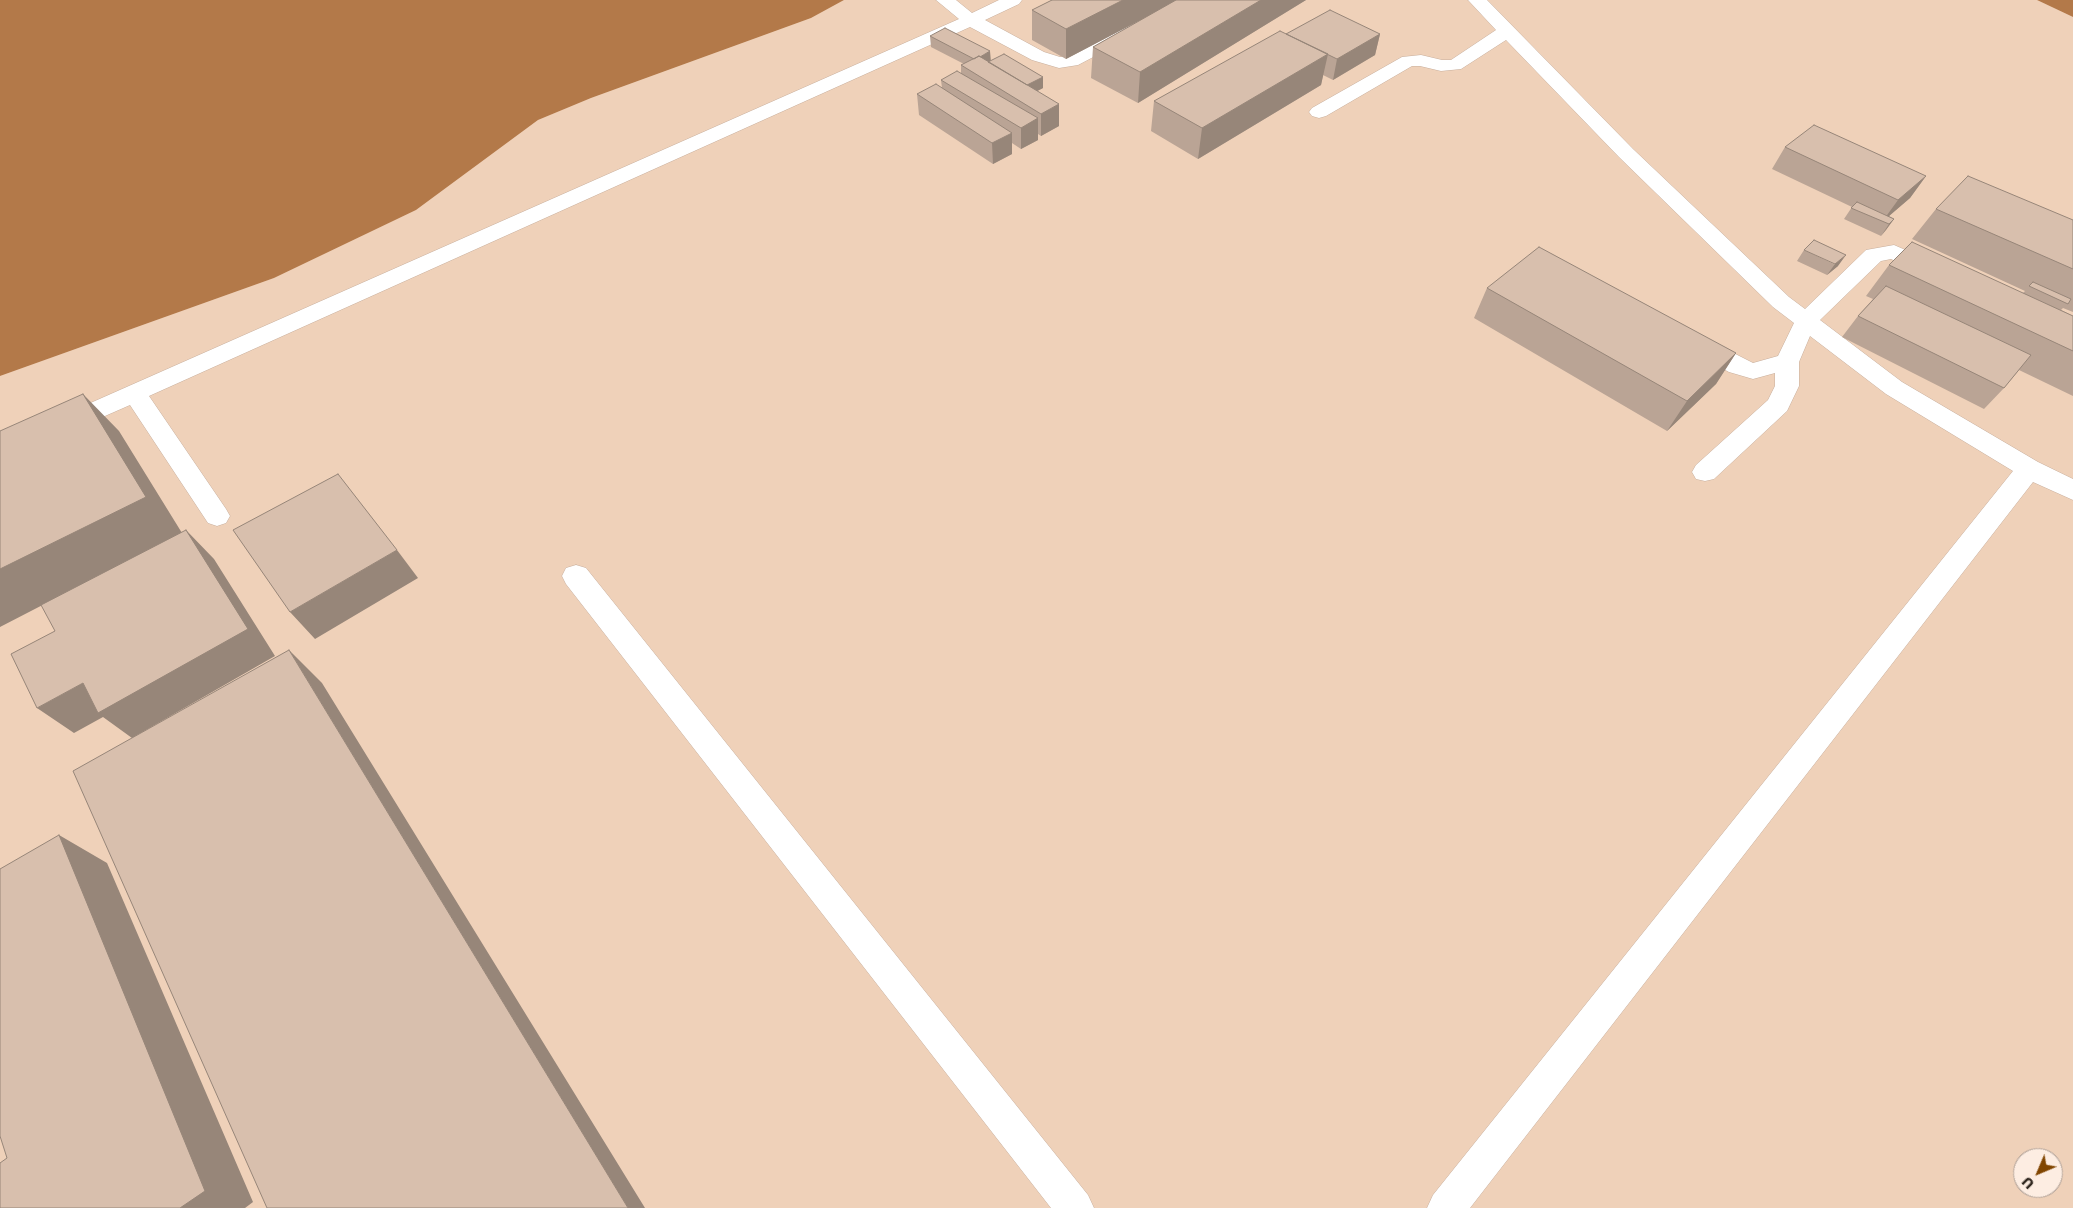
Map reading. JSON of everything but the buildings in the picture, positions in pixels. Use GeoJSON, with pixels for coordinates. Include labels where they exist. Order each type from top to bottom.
{"type":"FeatureCollection","features":[{"type":"Feature","properties":{"kind":"lane"},"geometry":{"type":"LineString","coordinates":[[944,0],[971,20],[1038,56],[1059,63],[1072,61],[1189,0]]}},
{"type":"Feature","properties":{"kind":"lane"},"geometry":{"type":"LineString","coordinates":[[0,453],[1013,0]]}},
{"type":"Feature","properties":{"kind":"lane"},"geometry":{"type":"LineString","coordinates":[[1477,0],[1626,153],[1781,302],[1894,388],[2029,469],[2073,490]]}},
{"type":"Feature","properties":{"kind":"lane"},"geometry":{"type":"LineString","coordinates":[[1319,112],[1408,61],[1421,60],[1441,66],[1454,65],[1507,31]]}},
{"type":"Feature","properties":{"kind":"lane"},"geometry":{"type":"LineString","coordinates":[[1015,44],[1032,35]]}},
{"type":"Feature","properties":{"kind":"lane"},"geometry":{"type":"LineString","coordinates":[[1705,472],[1778,405],[1787,386],[1787,362],[1806,321],[1874,254],[1894,252],[1954,280]]}},
{"type":"Feature","properties":{"kind":"lane"},"geometry":{"type":"LineString","coordinates":[[1678,334],[1737,366],[1753,371],[1787,362]]}},
{"type":"Feature","properties":{"kind":"lane"},"geometry":{"type":"LineString","coordinates":[[134,393],[217,516]]}},
{"type":"Feature","properties":{"kind":"lane"},"geometry":{"type":"LineString","coordinates":[[1446,1208],[2029,469]]}},
{"type":"Feature","properties":{"kind":"lane"},"geometry":{"type":"LineString","coordinates":[[576,576],[1075,1208]]}},
{"type":"Feature","properties":{"kind":"shaded area"},"geometry":{"type":"Polygon","coordinates":[[[0,0],[844,0],[811,18],[591,98],[538,120],[416,210],[274,278],[0,376],[0,0]]]}},
{"type":"Feature","properties":{"kind":"shaded area"},"geometry":{"type":"Polygon","coordinates":[[[844,0],[2037,0],[2073,17],[2073,1208],[0,1208],[0,376],[274,278],[416,210],[538,120],[591,98],[811,18],[844,0]]]}},
{"type":"Feature","properties":{"kind":"shaded area"},"geometry":{"type":"Polygon","coordinates":[[[2037,0],[2073,0],[2073,17],[2037,0]]]}}]}
